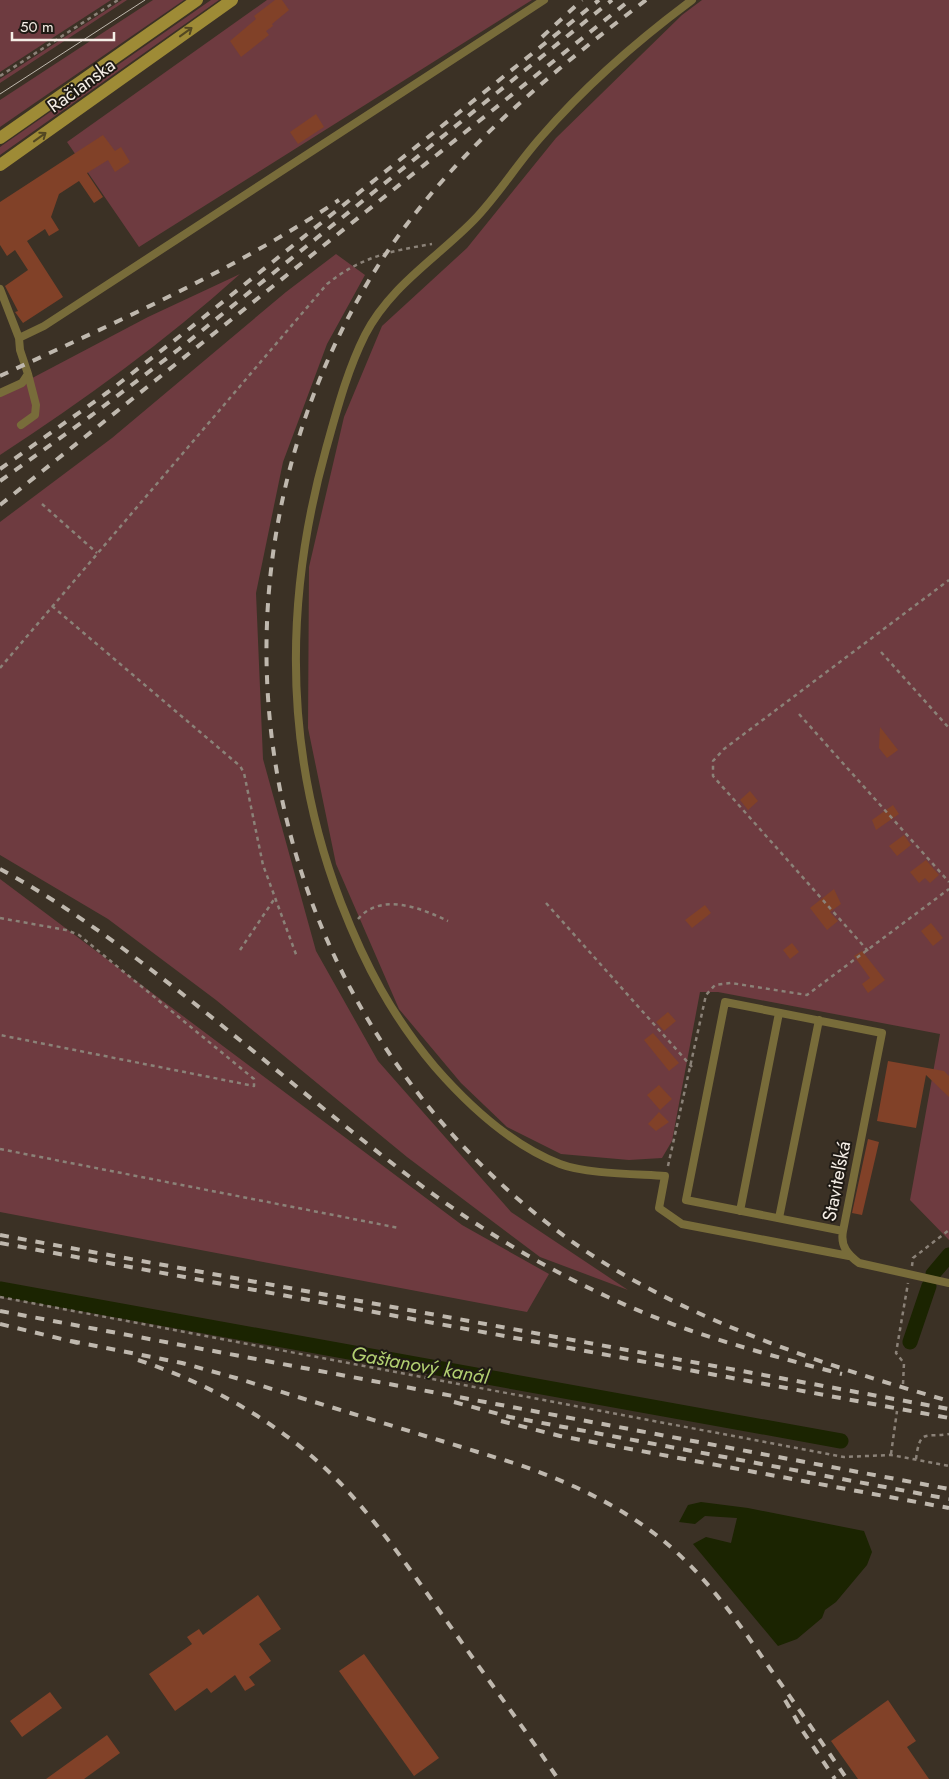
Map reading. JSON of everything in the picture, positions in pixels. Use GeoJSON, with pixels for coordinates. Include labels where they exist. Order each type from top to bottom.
{"type":"FeatureCollection","features":[{"type":"Feature","properties":{"kind":"main road","name":"Račianska"},"geometry":{"type":"LineString","coordinates":[[0,138],[198,0]]}},
{"type":"Feature","properties":{"kind":"main road","name":"Račianska"},"geometry":{"type":"LineString","coordinates":[[0,165],[232,0]]}},
{"type":"Feature","properties":{"kind":"lane"},"geometry":{"type":"LineString","coordinates":[[18,338],[44,326],[544,0]]}},
{"type":"Feature","properties":{"kind":"lane"},"geometry":{"type":"LineString","coordinates":[[692,0],[604,71],[541,137],[490,203],[453,240],[399,288],[383,306],[367,330],[354,358],[314,491],[300,573],[295,645],[297,730],[310,801],[324,858],[351,928],[383,995],[419,1048],[459,1094],[516,1141],[562,1165],[622,1174],[665,1176],[659,1208],[682,1224],[849,1256],[859,1263],[949,1283]]}},
{"type":"Feature","properties":{"kind":"lane"},"geometry":{"type":"LineString","coordinates":[[0,289],[18,338],[36,405],[35,416],[21,425]]}},
{"type":"Feature","properties":{"kind":"lane"},"geometry":{"type":"LineString","coordinates":[[0,393],[22,383],[28,374]]}},
{"type":"Feature","properties":{"kind":"lane"},"geometry":{"type":"LineString","coordinates":[[779,1218],[819,1020],[725,1002],[686,1200],[843,1231]]}},
{"type":"Feature","properties":{"kind":"lane"},"geometry":{"type":"LineString","coordinates":[[740,1211],[779,1012]]}},
{"type":"Feature","properties":{"kind":"lane","name":"Staviteľská"},"geometry":{"type":"LineString","coordinates":[[819,1020],[882,1032],[841,1239],[849,1256]]}},
{"type":"Feature","properties":{"kind":"path"},"geometry":{"type":"LineString","coordinates":[[0,76],[118,0]]}},
{"type":"Feature","properties":{"kind":"path"},"geometry":{"type":"LineString","coordinates":[[0,668],[327,284],[355,265],[378,255],[453,240]]}},
{"type":"Feature","properties":{"kind":"path"},"geometry":{"type":"LineString","coordinates":[[42,504],[98,553]]}},
{"type":"Feature","properties":{"kind":"path"},"geometry":{"type":"LineString","coordinates":[[868,951],[713,776],[713,761],[724,749],[949,580]]}},
{"type":"Feature","properties":{"kind":"path"},"geometry":{"type":"LineString","coordinates":[[52,606],[240,766],[244,773],[263,865],[297,957]]}},
{"type":"Feature","properties":{"kind":"path"},"geometry":{"type":"LineString","coordinates":[[882,652],[949,728]]}},
{"type":"Feature","properties":{"kind":"path"},"geometry":{"type":"LineString","coordinates":[[798,714],[949,882]]}},
{"type":"Feature","properties":{"kind":"path"},"geometry":{"type":"LineString","coordinates":[[240,950],[275,898]]}},
{"type":"Feature","properties":{"kind":"path"},"geometry":{"type":"LineString","coordinates":[[351,928],[366,910],[384,903],[425,910],[448,921]]}},
{"type":"Feature","properties":{"kind":"path"},"geometry":{"type":"LineString","coordinates":[[546,903],[692,1067]]}},
{"type":"Feature","properties":{"kind":"path"},"geometry":{"type":"LineString","coordinates":[[0,918],[66,930],[79,935],[219,1048],[254,1079],[254,1086],[0,1034]]}},
{"type":"Feature","properties":{"kind":"path"},"geometry":{"type":"LineString","coordinates":[[0,1149],[399,1228]]}},
{"type":"Feature","properties":{"kind":"path"},"geometry":{"type":"LineString","coordinates":[[903,1384],[904,1364],[896,1353],[913,1258],[949,1230]]}},
{"type":"Feature","properties":{"kind":"path"},"geometry":{"type":"LineString","coordinates":[[0,1297],[844,1457],[891,1455],[949,1466]]}},
{"type":"Feature","properties":{"kind":"path"},"geometry":{"type":"LineString","coordinates":[[891,1455],[897,1411]]}},
{"type":"Feature","properties":{"kind":"path"},"geometry":{"type":"LineString","coordinates":[[916,1460],[920,1441],[926,1436],[949,1434]]}},
{"type":"Feature","properties":{"kind":"shaded area"},"geometry":{"type":"Polygon","coordinates":[[[0,0],[111,0],[0,72],[0,0]]]}},
{"type":"Feature","properties":{"kind":"shaded area"},"geometry":{"type":"Polygon","coordinates":[[[122,0],[127,0],[0,83],[0,79],[122,0]]]}},
{"type":"Feature","properties":{"kind":"shaded area"},"geometry":{"type":"Polygon","coordinates":[[[153,0],[184,0],[0,127],[0,100],[153,0]]]}},
{"type":"Feature","properties":{"kind":"shaded area"},"geometry":{"type":"Polygon","coordinates":[[[211,0],[219,0],[0,155],[0,147],[211,0]]]}},
{"type":"Feature","properties":{"kind":"shaded area"},"geometry":{"type":"Polygon","coordinates":[[[267,0],[532,0],[139,247],[67,142],[267,0]]]}},
{"type":"Feature","properties":{"kind":"shaded area"},"geometry":{"type":"Polygon","coordinates":[[[702,0],[949,0],[949,1240],[910,1200],[940,1034],[718,992],[700,992],[672,1141],[662,1158],[629,1160],[561,1154],[507,1127],[461,1083],[399,1009],[336,864],[308,728],[309,567],[344,417],[382,326],[467,248],[556,138],[682,15],[702,0]]]}},
{"type":"Feature","properties":{"kind":"shaded area"},"geometry":{"type":"Polygon","coordinates":[[[336,254],[365,275],[327,344],[283,462],[256,593],[263,759],[316,951],[378,1061],[511,1212],[628,1290],[540,1257],[407,1157],[216,1000],[108,919],[0,855],[0,522],[112,438],[286,292],[336,254]]]}},
{"type":"Feature","properties":{"kind":"shaded area"},"geometry":{"type":"Polygon","coordinates":[[[240,274],[183,323],[124,369],[0,455],[0,395],[148,317],[240,274]]]}},
{"type":"Feature","properties":{"kind":"shaded area"},"geometry":{"type":"Polygon","coordinates":[[[0,879],[462,1225],[549,1274],[527,1312],[0,1212],[0,879]]]}},
{"type":"Feature","properties":{"kind":"shaded area"},"geometry":{"type":"Polygon","coordinates":[[[701,1502],[748,1508],[864,1531],[872,1552],[867,1565],[836,1602],[825,1610],[822,1618],[797,1639],[778,1646],[693,1544],[706,1537],[731,1543],[737,1518],[705,1516],[695,1524],[679,1522],[688,1505],[701,1502]]]}},
{"type":"Feature","properties":{"kind":"building"},"geometry":{"type":"Polygon","coordinates":[[[275,0],[282,0],[289,10],[266,31],[269,35],[241,57],[230,41],[256,19],[254,16],[275,0]]]}},
{"type":"Feature","properties":{"kind":"building"},"geometry":{"type":"Polygon","coordinates":[[[316,114],[324,127],[298,144],[290,132],[316,114]]]}},
{"type":"Feature","properties":{"kind":"building"},"geometry":{"type":"Polygon","coordinates":[[[103,135],[115,151],[121,147],[130,162],[115,172],[108,160],[87,173],[103,197],[94,203],[79,181],[59,194],[51,217],[59,230],[49,236],[45,229],[27,241],[63,297],[23,323],[15,312],[18,311],[5,286],[28,270],[15,250],[7,256],[0,245],[0,202],[103,135]]]}},
{"type":"Feature","properties":{"kind":"building"},"geometry":{"type":"Polygon","coordinates":[[[880,727],[898,750],[887,758],[879,748],[880,727]]]}},
{"type":"Feature","properties":{"kind":"building"},"geometry":{"type":"Polygon","coordinates":[[[750,791],[758,801],[748,810],[740,800],[750,791]]]}},
{"type":"Feature","properties":{"kind":"building"},"geometry":{"type":"Polygon","coordinates":[[[893,805],[899,814],[876,830],[872,820],[893,805]]]}},
{"type":"Feature","properties":{"kind":"building"},"geometry":{"type":"Polygon","coordinates":[[[904,835],[911,845],[897,856],[889,846],[904,835]]]}},
{"type":"Feature","properties":{"kind":"building"},"geometry":{"type":"Polygon","coordinates":[[[926,860],[939,875],[930,883],[925,878],[919,883],[910,872],[926,860]]]}},
{"type":"Feature","properties":{"kind":"building"},"geometry":{"type":"Polygon","coordinates":[[[834,889],[841,904],[830,912],[838,921],[827,930],[810,908],[834,889]]]}},
{"type":"Feature","properties":{"kind":"building"},"geometry":{"type":"Polygon","coordinates":[[[705,905],[711,913],[692,928],[685,920],[705,905]]]}},
{"type":"Feature","properties":{"kind":"building"},"geometry":{"type":"Polygon","coordinates":[[[931,923],[943,938],[933,946],[921,931],[931,923]]]}},
{"type":"Feature","properties":{"kind":"building"},"geometry":{"type":"Polygon","coordinates":[[[792,943],[799,952],[790,959],[783,950],[792,943]]]}},
{"type":"Feature","properties":{"kind":"building"},"geometry":{"type":"Polygon","coordinates":[[[862,951],[885,980],[868,993],[862,984],[870,978],[854,956],[862,951]]]}},
{"type":"Feature","properties":{"kind":"building"},"geometry":{"type":"Polygon","coordinates":[[[668,1012],[676,1021],[664,1031],[656,1022],[668,1012]]]}},
{"type":"Feature","properties":{"kind":"building"},"geometry":{"type":"Polygon","coordinates":[[[653,1033],[679,1063],[669,1071],[644,1040],[653,1033]]]}},
{"type":"Feature","properties":{"kind":"building"},"geometry":{"type":"Polygon","coordinates":[[[888,1061],[944,1071],[949,1076],[949,1097],[926,1075],[916,1128],[877,1121],[888,1061]]]}},
{"type":"Feature","properties":{"kind":"building"},"geometry":{"type":"Polygon","coordinates":[[[659,1085],[672,1099],[660,1110],[647,1095],[659,1085]]]}},
{"type":"Feature","properties":{"kind":"building"},"geometry":{"type":"Polygon","coordinates":[[[659,1112],[669,1122],[656,1131],[648,1124],[659,1112]]]}},
{"type":"Feature","properties":{"kind":"building"},"geometry":{"type":"Polygon","coordinates":[[[868,1139],[879,1142],[862,1215],[852,1213],[868,1139]]]}},
{"type":"Feature","properties":{"kind":"building"},"geometry":{"type":"Polygon","coordinates":[[[258,1595],[281,1629],[259,1644],[271,1661],[249,1677],[255,1685],[245,1691],[235,1675],[211,1693],[207,1688],[175,1711],[149,1674],[192,1644],[187,1637],[199,1629],[203,1635],[258,1595]]]}},
{"type":"Feature","properties":{"kind":"building"},"geometry":{"type":"Polygon","coordinates":[[[364,1654],[439,1758],[414,1776],[339,1671],[364,1654]]]}},
{"type":"Feature","properties":{"kind":"building"},"geometry":{"type":"Polygon","coordinates":[[[50,1692],[62,1708],[22,1737],[10,1721],[50,1692]]]}},
{"type":"Feature","properties":{"kind":"building"},"geometry":{"type":"Polygon","coordinates":[[[888,1700],[916,1741],[907,1747],[929,1779],[858,1779],[831,1741],[888,1700]]]}},
{"type":"Feature","properties":{"kind":"building"},"geometry":{"type":"Polygon","coordinates":[[[107,1735],[120,1753],[84,1779],[46,1779],[107,1735]]]}},
{"type":"Feature","properties":{"kind":"waterway","name":"Gaštanový kanál"},"geometry":{"type":"LineString","coordinates":[[933,1274],[949,1255]]}},
{"type":"Feature","properties":{"kind":"waterway","name":"Gaštanový kanál"},"geometry":{"type":"LineString","coordinates":[[910,1342],[929,1286]]}},
{"type":"Feature","properties":{"kind":"waterway","name":"Gaštanový kanál"},"geometry":{"type":"LineString","coordinates":[[0,1289],[841,1441]]}},
{"type":"Feature","properties":{"kind":"tram line"},"geometry":{"type":"LineString","coordinates":[[0,94],[145,0]]}},
{"type":"Feature","properties":{"kind":"railway"},"geometry":{"type":"LineString","coordinates":[[542,37],[582,0]]}},
{"type":"Feature","properties":{"kind":"railway"},"geometry":{"type":"LineString","coordinates":[[0,469],[108,392],[189,329],[599,0]]}},
{"type":"Feature","properties":{"kind":"railway"},"geometry":{"type":"LineString","coordinates":[[0,481],[179,349],[612,0]]}},
{"type":"Feature","properties":{"kind":"railway"},"geometry":{"type":"LineString","coordinates":[[0,505],[630,0]]}},
{"type":"Feature","properties":{"kind":"railway"},"geometry":{"type":"LineString","coordinates":[[646,0],[530,94],[458,163],[426,200],[395,240],[368,282],[309,407],[275,537],[267,669],[282,799],[320,924],[381,1041],[464,1147],[567,1238],[609,1266],[655,1292],[702,1315],[800,1354],[949,1401]]}},
{"type":"Feature","properties":{"kind":"railway"},"geometry":{"type":"LineString","coordinates":[[0,376],[216,273],[299,226],[339,200]]}},
{"type":"Feature","properties":{"kind":"railway"},"geometry":{"type":"LineString","coordinates":[[0,869],[55,901],[124,949],[208,1014],[406,1174],[506,1243],[577,1282],[651,1316],[727,1342],[842,1374]]}},
{"type":"Feature","properties":{"kind":"railway"},"geometry":{"type":"LineString","coordinates":[[0,1235],[949,1409]]}},
{"type":"Feature","properties":{"kind":"railway"},"geometry":{"type":"LineString","coordinates":[[0,1243],[949,1418]]}},
{"type":"Feature","properties":{"kind":"railway"},"geometry":{"type":"LineString","coordinates":[[0,1311],[949,1489]]}},
{"type":"Feature","properties":{"kind":"railway"},"geometry":{"type":"LineString","coordinates":[[0,1324],[78,1343]]}},
{"type":"Feature","properties":{"kind":"railway"},"geometry":{"type":"LineString","coordinates":[[71,1341],[182,1363],[236,1378],[517,1464],[571,1485],[606,1502],[655,1534],[704,1580],[745,1633],[847,1779]]}},
{"type":"Feature","properties":{"kind":"railway"},"geometry":{"type":"LineString","coordinates":[[138,1360],[194,1382],[248,1410],[298,1445],[343,1486],[373,1520],[400,1556],[558,1779]]}},
{"type":"Feature","properties":{"kind":"railway"},"geometry":{"type":"LineString","coordinates":[[454,1402],[510,1417],[949,1499]]}},
{"type":"Feature","properties":{"kind":"railway"},"geometry":{"type":"LineString","coordinates":[[501,1421],[560,1436],[949,1508]]}},
{"type":"Feature","properties":{"kind":"railway"},"geometry":{"type":"LineString","coordinates":[[785,1700],[804,1733],[835,1779]]}}]}
